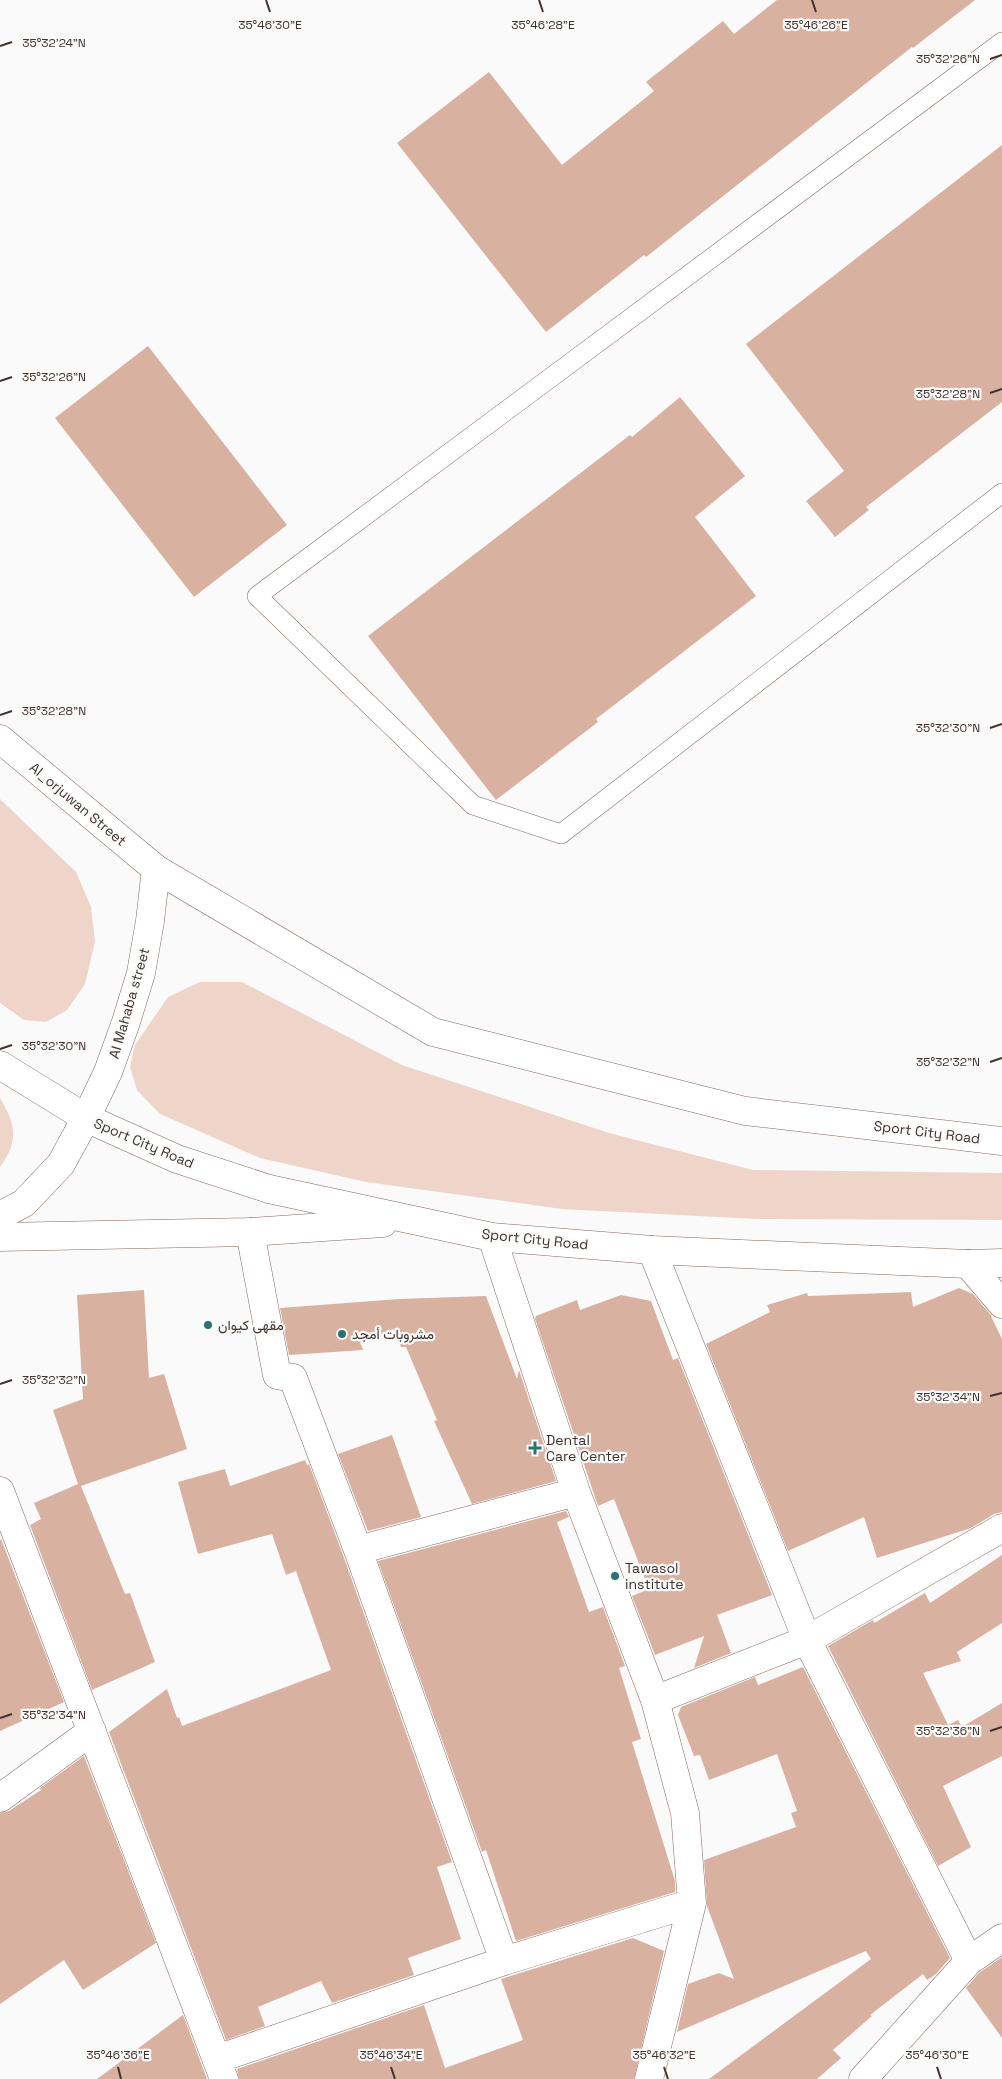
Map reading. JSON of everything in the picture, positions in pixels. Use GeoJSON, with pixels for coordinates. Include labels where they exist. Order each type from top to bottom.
{"type":"FeatureCollection","features":[{"type":"Feature","properties":{"kind":"street","name":"Al_orjuwan Street"},"geometry":{"type":"LineString","coordinates":[[0,738],[156,869]]}},
{"type":"Feature","properties":{"kind":"street","name":"Al Mahaba street"},"geometry":{"type":"LineString","coordinates":[[0,1216],[24,1203],[61,1164],[108,1072],[126,1022],[140,972],[150,921],[156,869]]}},
{"type":"Feature","properties":{"kind":"street","name":"Sport City Road"},"geometry":{"type":"LineString","coordinates":[[156,869],[433,1032],[746,1111],[1002,1141]]}},
{"type":"Feature","properties":{"kind":"street"},"geometry":{"type":"LineString","coordinates":[[0,1065],[86,1118]]}},
{"type":"Feature","properties":{"kind":"street","name":"Sport City Road"},"geometry":{"type":"LineString","coordinates":[[86,1118],[177,1159],[269,1189],[492,1237],[652,1250],[968,1264],[1002,1263]]}},
{"type":"Feature","properties":{"kind":"street"},"geometry":{"type":"LineString","coordinates":[[0,1237],[250,1232],[416,1221]]}},
{"type":"Feature","properties":{"kind":"street"},"geometry":{"type":"LineString","coordinates":[[250,1232],[277,1375],[293,1378],[358,1550],[504,1961]]}},
{"type":"Feature","properties":{"kind":"street"},"geometry":{"type":"LineString","coordinates":[[492,1237],[576,1492],[655,1700],[685,1813],[692,1903],[649,2079]]}},
{"type":"Feature","properties":{"kind":"street"},"geometry":{"type":"LineString","coordinates":[[652,1250],[807,1640],[970,1961]]}},
{"type":"Feature","properties":{"kind":"street"},"geometry":{"type":"LineString","coordinates":[[968,1264],[1002,1304]]}},
{"type":"Feature","properties":{"kind":"street"},"geometry":{"type":"LineString","coordinates":[[0,1492],[220,2069],[504,1961],[692,1903]]}},
{"type":"Feature","properties":{"kind":"street"},"geometry":{"type":"LineString","coordinates":[[358,1550],[576,1492]]}},
{"type":"Feature","properties":{"kind":"street"},"geometry":{"type":"LineString","coordinates":[[655,1700],[807,1640],[1002,1528]]}},
{"type":"Feature","properties":{"kind":"street"},"geometry":{"type":"LineString","coordinates":[[0,1798],[92,1730]]}},
{"type":"Feature","properties":{"kind":"street"},"geometry":{"type":"LineString","coordinates":[[864,2079],[970,1961],[1002,1938]]}},
{"type":"Feature","properties":{"kind":"lane"},"geometry":{"type":"LineString","coordinates":[[1002,42],[257,596],[473,805],[561,834],[1002,493]]}},
{"type":"Feature","properties":{"kind":"shaded area"},"geometry":{"type":"Polygon","coordinates":[[[0,799],[76,872],[91,907],[95,942],[85,984],[67,1010],[46,1022],[24,1020],[0,1003],[0,799]]]}},
{"type":"Feature","properties":{"kind":"shaded area"},"geometry":{"type":"Polygon","coordinates":[[[200,982],[242,982],[402,1065],[609,1133],[753,1170],[1002,1173],[1002,1220],[757,1219],[562,1209],[366,1182],[260,1158],[160,1114],[137,1090],[130,1067],[135,1045],[168,997],[200,982]]]}},
{"type":"Feature","properties":{"kind":"shaded area"},"geometry":{"type":"Polygon","coordinates":[[[0,1098],[12,1125],[13,1141],[0,1167],[0,1098]]]}},
{"type":"Feature","properties":{"kind":"building"},"geometry":{"type":"Polygon","coordinates":[[[777,0],[975,0],[912,47],[646,257],[644,255],[546,332],[397,143],[489,72],[562,165],[654,91],[646,82],[723,21],[734,34],[777,0]]]}},
{"type":"Feature","properties":{"kind":"building"},"geometry":{"type":"Polygon","coordinates":[[[1002,145],[1002,402],[866,507],[869,510],[835,537],[806,501],[844,471],[746,344],[1002,145]]]}},
{"type":"Feature","properties":{"kind":"building"},"geometry":{"type":"Polygon","coordinates":[[[148,346],[287,525],[194,597],[55,418],[148,346]]]}},
{"type":"Feature","properties":{"kind":"building"},"geometry":{"type":"Polygon","coordinates":[[[680,397],[745,476],[695,517],[756,596],[596,719],[598,722],[496,800],[368,636],[630,435],[632,437],[680,397]]]}},
{"type":"Feature","properties":{"kind":"building"},"geometry":{"type":"Polygon","coordinates":[[[959,1288],[973,1294],[990,1314],[1002,1339],[1002,1512],[994,1514],[971,1528],[877,1558],[864,1517],[788,1551],[706,1344],[770,1312],[767,1305],[807,1293],[808,1296],[911,1292],[913,1307],[959,1288]]]}},
{"type":"Feature","properties":{"kind":"building"},"geometry":{"type":"Polygon","coordinates":[[[144,1290],[149,1378],[164,1374],[187,1449],[81,1486],[125,1594],[130,1593],[155,1662],[92,1690],[30,1525],[41,1519],[34,1503],[78,1484],[53,1410],[83,1399],[77,1295],[144,1290]]]}},
{"type":"Feature","properties":{"kind":"building"},"geometry":{"type":"Polygon","coordinates":[[[621,1295],[651,1301],[673,1360],[678,1358],[772,1595],[717,1615],[731,1653],[694,1668],[704,1636],[655,1655],[632,1596],[649,1589],[614,1499],[598,1506],[535,1319],[536,1316],[577,1300],[580,1310],[621,1295]]]}},
{"type":"Feature","properties":{"kind":"building"},"geometry":{"type":"Polygon","coordinates":[[[486,1296],[517,1379],[519,1370],[556,1481],[472,1504],[434,1421],[437,1420],[406,1347],[401,1347],[393,1329],[360,1342],[363,1350],[289,1355],[280,1308],[399,1299],[486,1296]]]}},
{"type":"Feature","properties":{"kind":"building"},"geometry":{"type":"Polygon","coordinates":[[[392,1435],[421,1517],[368,1531],[338,1454],[392,1435]]]}},
{"type":"Feature","properties":{"kind":"building"},"geometry":{"type":"Polygon","coordinates":[[[305,1460],[307,1465],[309,1464],[343,1555],[452,1862],[437,1867],[461,1939],[408,1958],[414,1975],[332,2003],[321,1981],[258,2007],[265,2026],[226,2040],[109,1732],[167,1689],[177,1718],[179,1717],[182,1726],[331,1670],[296,1571],[286,1575],[272,1534],[198,1554],[178,1482],[225,1469],[230,1486],[305,1460]]]}},
{"type":"Feature","properties":{"kind":"building"},"geometry":{"type":"Polygon","coordinates":[[[566,1511],[569,1517],[557,1522],[589,1612],[603,1607],[625,1666],[619,1668],[641,1739],[632,1742],[675,1881],[675,1892],[516,1941],[486,1850],[482,1852],[378,1561],[566,1511]]]}},
{"type":"Feature","properties":{"kind":"building"},"geometry":{"type":"Polygon","coordinates":[[[0,1540],[64,1702],[0,1731],[0,1540]]]}},
{"type":"Feature","properties":{"kind":"building"},"geometry":{"type":"Polygon","coordinates":[[[1002,1555],[1002,1623],[957,1652],[961,1661],[923,1673],[948,1725],[958,1720],[962,1727],[1002,1703],[1002,1756],[943,1786],[971,1847],[938,1866],[828,1646],[873,1620],[874,1623],[925,1593],[930,1603],[1002,1555]]]}},
{"type":"Feature","properties":{"kind":"building"},"geometry":{"type":"Polygon","coordinates":[[[803,1667],[950,1958],[936,1974],[927,1980],[923,1974],[870,2015],[872,2016],[833,2050],[841,2058],[817,2079],[709,2079],[871,1959],[866,1951],[677,2032],[688,1984],[719,1973],[734,1979],[707,1906],[704,1860],[796,1827],[791,1813],[797,1811],[777,1754],[709,1780],[700,1755],[694,1756],[678,1715],[681,1707],[755,1677],[758,1685],[803,1667]]]}},
{"type":"Feature","properties":{"kind":"building"},"geometry":{"type":"Polygon","coordinates":[[[84,1756],[156,1943],[83,1990],[64,1960],[0,2004],[0,1813],[9,1811],[41,1790],[40,1788],[84,1756]]]}},
{"type":"Feature","properties":{"kind":"building"},"geometry":{"type":"Polygon","coordinates":[[[633,1938],[664,1951],[634,2079],[239,2079],[237,2069],[424,2005],[445,2068],[523,2040],[501,1979],[633,1938]]]}},
{"type":"Feature","properties":{"kind":"building"},"geometry":{"type":"Polygon","coordinates":[[[1002,1957],[1002,2038],[966,1988],[979,1973],[1002,1957]]]}},
{"type":"Feature","properties":{"kind":"building"},"geometry":{"type":"Polygon","coordinates":[[[183,2015],[207,2079],[97,2079],[183,2015]]]}},
{"type":"Feature","properties":{"kind":"place","name":"مقهى كيوان"},"geometry":{"type":"Point","coordinates":[208,1325]}},
{"type":"Feature","properties":{"kind":"place","name":"مشروبات أمجد"},"geometry":{"type":"Point","coordinates":[342,1334]}},
{"type":"Feature","properties":{"kind":"place","name":"Dental Care Center"},"geometry":{"type":"Point","coordinates":[535,1448]}},
{"type":"Feature","properties":{"kind":"place","name":"Tawasol institute"},"geometry":{"type":"Point","coordinates":[615,1576]}}]}
